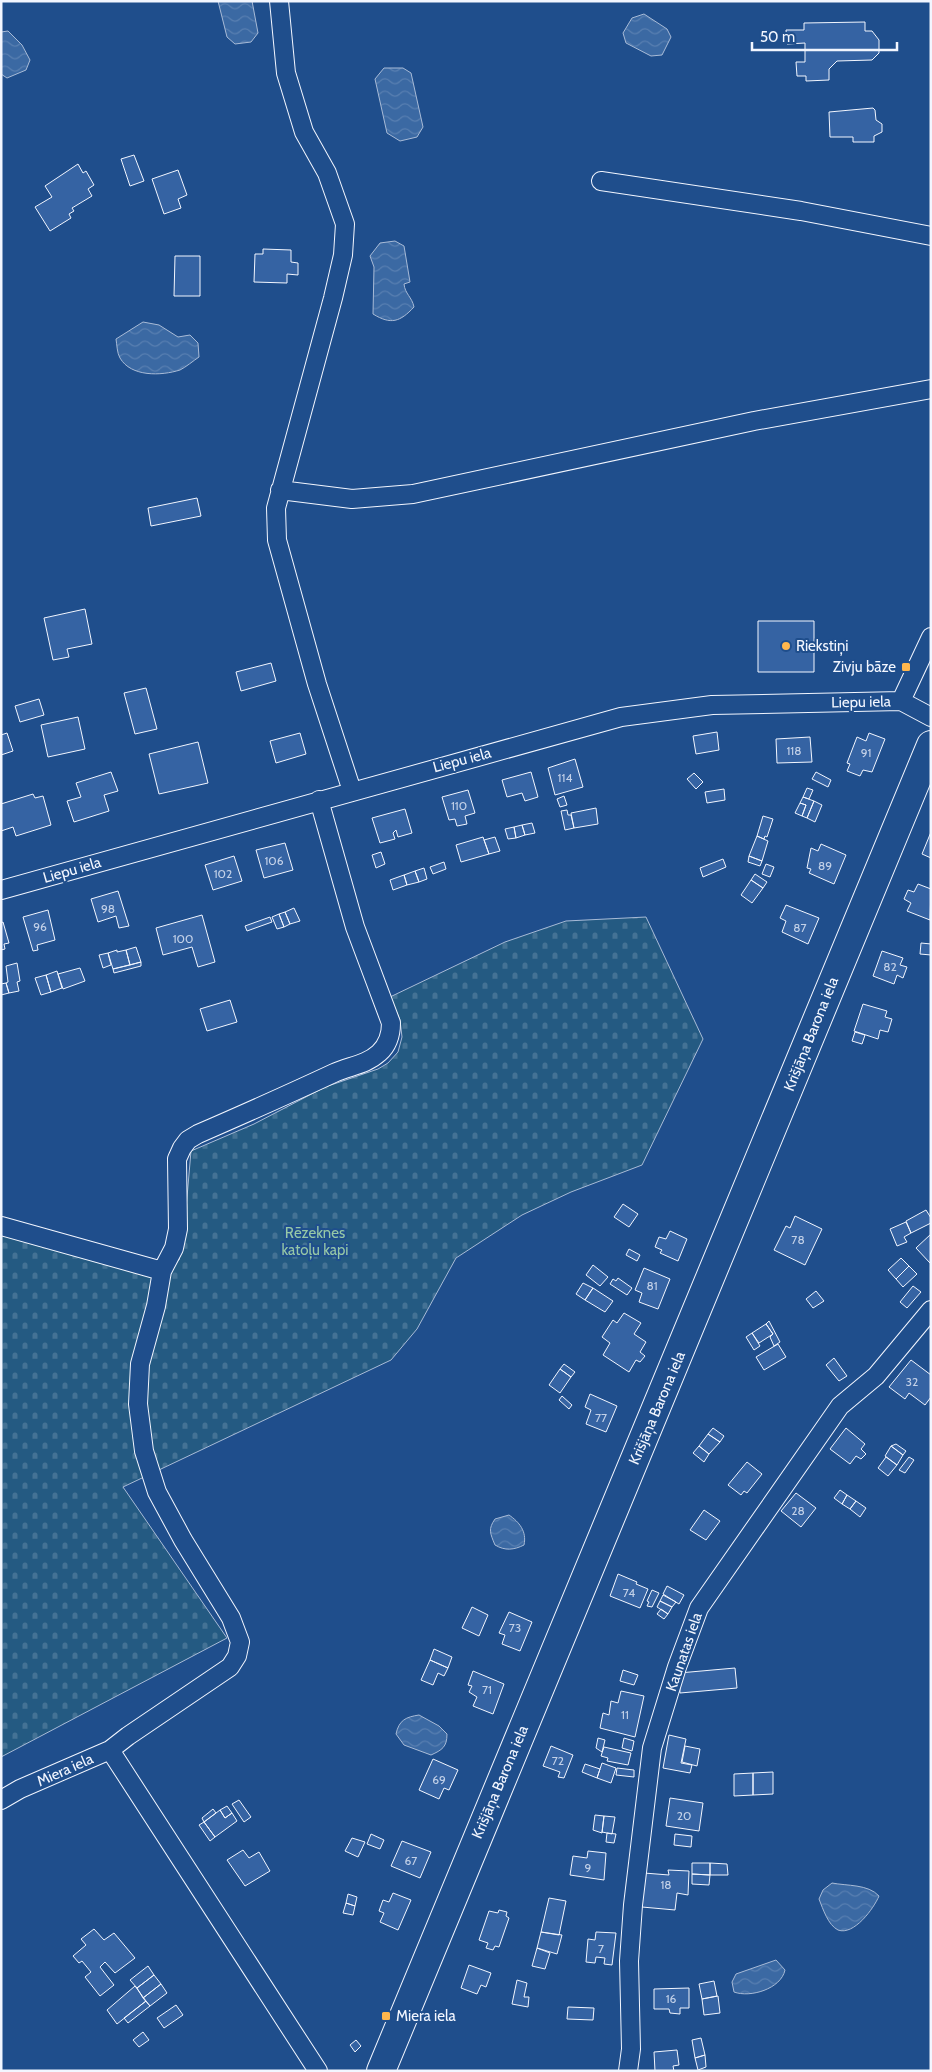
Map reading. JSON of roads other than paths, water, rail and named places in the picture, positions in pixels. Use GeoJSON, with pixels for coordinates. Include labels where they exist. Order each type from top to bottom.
{"type":"FeatureCollection","features":[{"type":"Feature","properties":{"kind":"main road","name":"Krišjāņa Barona iela"},"geometry":{"type":"LineString","coordinates":[[381,2071],[931,745]]}},
{"type":"Feature","properties":{"kind":"street"},"geometry":{"type":"LineString","coordinates":[[278,1],[286,73],[304,132],[327,173],[345,224],[343,255],[333,298],[276,508],[277,540],[317,684],[352,790]]}},
{"type":"Feature","properties":{"kind":"street"},"geometry":{"type":"LineString","coordinates":[[601,181],[801,211],[931,236]]}},
{"type":"Feature","properties":{"kind":"street"},"geometry":{"type":"LineString","coordinates":[[280,490],[352,499],[413,494],[754,421],[931,389]]}},
{"type":"Feature","properties":{"kind":"street"},"geometry":{"type":"LineString","coordinates":[[901,701],[931,637]]}},
{"type":"Feature","properties":{"kind":"street","name":"Liepu iela"},"geometry":{"type":"LineString","coordinates":[[1,890],[352,790],[621,717],[712,705],[901,701],[931,717]]}},
{"type":"Feature","properties":{"kind":"street"},"geometry":{"type":"LineString","coordinates":[[110,1750],[230,1667],[237,1656],[240,1642],[231,1618],[183,1540],[157,1492],[144,1451],[138,1404],[140,1364],[156,1306],[162,1271],[174,1248],[178,1228],[177,1159],[188,1140],[336,1072],[365,1062],[378,1054],[386,1045],[390,1034],[391,1022],[355,927],[319,800]]}},
{"type":"Feature","properties":{"kind":"street"},"geometry":{"type":"LineString","coordinates":[[1,1226],[162,1271]]}},
{"type":"Feature","properties":{"kind":"street","name":"Kaunatas iela"},"geometry":{"type":"LineString","coordinates":[[628,2071],[631,2049],[630,1961],[633,1905],[652,1748],[677,1667],[699,1608],[840,1406],[876,1376],[931,1310]]}},
{"type":"Feature","properties":{"kind":"street","name":"Miera iela"},"geometry":{"type":"LineString","coordinates":[[1,1800],[20,1789],[110,1750],[318,2071]]}},
{"type":"Feature","properties":{"kind":"water"},"geometry":{"type":"Polygon","coordinates":[[[218,1],[252,1],[258,33],[251,42],[235,44],[227,37],[218,1]]]}},
{"type":"Feature","properties":{"kind":"water"},"geometry":{"type":"Polygon","coordinates":[[[644,14],[667,29],[671,37],[662,55],[651,56],[626,43],[623,33],[632,18],[644,14]]]}},
{"type":"Feature","properties":{"kind":"water"},"geometry":{"type":"Polygon","coordinates":[[[8,31],[22,45],[30,60],[26,70],[7,78],[1,74],[1,32],[8,31]]]}},
{"type":"Feature","properties":{"kind":"water"},"geometry":{"type":"Polygon","coordinates":[[[384,68],[403,68],[411,73],[423,127],[417,137],[400,141],[387,133],[375,79],[384,68]]]}},
{"type":"Feature","properties":{"kind":"water"},"geometry":{"type":"Polygon","coordinates":[[[395,241],[404,246],[410,282],[404,284],[414,307],[400,319],[390,321],[373,314],[374,267],[370,256],[380,243],[395,241]]]}},
{"type":"Feature","properties":{"kind":"water"},"geometry":{"type":"Polygon","coordinates":[[[143,322],[159,325],[178,337],[190,335],[198,343],[199,357],[182,369],[172,372],[156,374],[131,369],[120,358],[116,339],[143,322]]]}},
{"type":"Feature","properties":{"kind":"water"},"geometry":{"type":"Polygon","coordinates":[[[509,1515],[521,1527],[525,1540],[524,1545],[510,1549],[495,1545],[490,1531],[495,1519],[509,1515]]]}},
{"type":"Feature","properties":{"kind":"water"},"geometry":{"type":"Polygon","coordinates":[[[419,1715],[439,1726],[447,1734],[443,1748],[431,1755],[404,1745],[396,1734],[401,1722],[419,1715]]]}},
{"type":"Feature","properties":{"kind":"water"},"geometry":{"type":"Polygon","coordinates":[[[832,1883],[863,1887],[879,1896],[863,1920],[844,1931],[834,1928],[819,1899],[823,1890],[832,1883]]]}},
{"type":"Feature","properties":{"kind":"water"},"geometry":{"type":"Polygon","coordinates":[[[776,1960],[785,1970],[778,1982],[756,1993],[741,1994],[734,1992],[732,1982],[736,1974],[776,1960]]]}},
{"type":"Feature","properties":{"kind":"place","name":"Riekstiņi"},"geometry":{"type":"Point","coordinates":[786,646]}},
{"type":"Feature","properties":{"kind":"place","name":"Zivju bāze"},"geometry":{"type":"Point","coordinates":[906,667]}},
{"type":"Feature","properties":{"kind":"place","name":"Miera iela"},"geometry":{"type":"Point","coordinates":[386,2016]}},
{"type":"Feature","properties":{"kind":"park label","name":"Rēzeknes katoļu kapi"},"geometry":{"type":"Point","coordinates":[315,1242]}}]}
